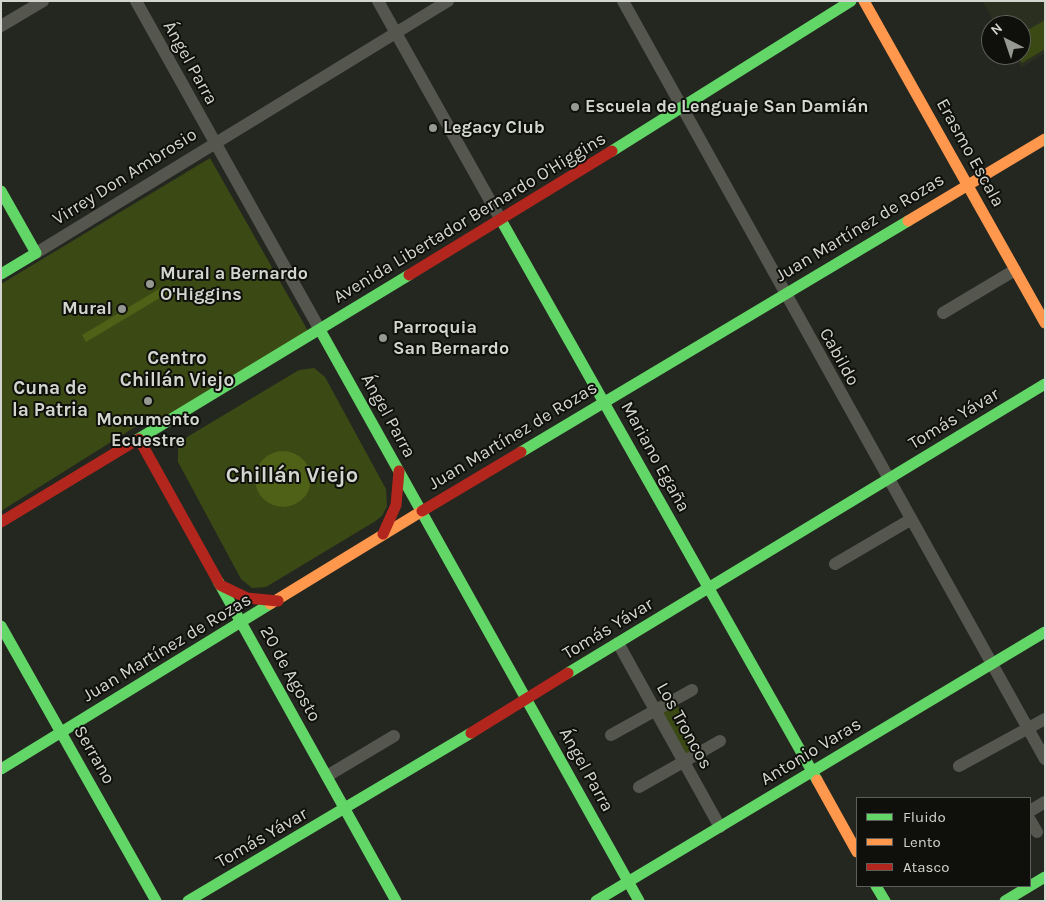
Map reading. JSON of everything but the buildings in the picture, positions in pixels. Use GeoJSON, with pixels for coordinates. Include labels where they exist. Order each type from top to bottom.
{"type":"FeatureCollection","features":[{"type":"Feature","properties":{"kind":"street"},"geometry":{"type":"LineString","coordinates":[[1,26],[43,1]]}},
{"type":"Feature","properties":{"kind":"street","name":"Ángel Parra"},"geometry":{"type":"LineString","coordinates":[[136,1],[639,901]]}},
{"type":"Feature","properties":{"kind":"street","name":"Mariano Egaña"},"geometry":{"type":"LineString","coordinates":[[378,1],[856,850]]}},
{"type":"Feature","properties":{"kind":"street","name":"Virrey Don Ambrosio"},"geometry":{"type":"LineString","coordinates":[[1,274],[448,1]]}},
{"type":"Feature","properties":{"kind":"street","name":"Cabildo"},"geometry":{"type":"LineString","coordinates":[[623,1],[784,294],[1045,758]]}},
{"type":"Feature","properties":{"kind":"street","name":"Avenida Libertador Bernardo O'Higgins"},"geometry":{"type":"LineString","coordinates":[[1,522],[501,220],[683,108],[851,1]]}},
{"type":"Feature","properties":{"kind":"street","name":"Erasmo Escala"},"geometry":{"type":"LineString","coordinates":[[864,1],[1045,323]]}},
{"type":"Feature","properties":{"kind":"street","name":"Juan Martínez de Rozas"},"geometry":{"type":"LineString","coordinates":[[1,769],[422,511],[1045,139]]}},
{"type":"Feature","properties":{"kind":"street"},"geometry":{"type":"LineString","coordinates":[[1,191],[36,253]]}},
{"type":"Feature","properties":{"kind":"street"},"geometry":{"type":"LineString","coordinates":[[943,313],[1015,270]]}},
{"type":"Feature","properties":{"kind":"street","name":"Tomás Yávar"},"geometry":{"type":"LineString","coordinates":[[188,901],[345,809],[1045,384]]}},
{"type":"Feature","properties":{"kind":"street","name":"20 de Agosto"},"geometry":{"type":"LineString","coordinates":[[139,439],[396,901]]}},
{"type":"Feature","properties":{"kind":"street"},"geometry":{"type":"LineString","coordinates":[[381,537],[396,505],[399,470]]}},
{"type":"Feature","properties":{"kind":"street"},"geometry":{"type":"LineString","coordinates":[[834,564],[910,520]]}},
{"type":"Feature","properties":{"kind":"street"},"geometry":{"type":"LineString","coordinates":[[220,585],[247,598],[278,601]]}},
{"type":"Feature","properties":{"kind":"street","name":"Serrano"},"geometry":{"type":"LineString","coordinates":[[1,626],[156,901]]}},
{"type":"Feature","properties":{"kind":"street","name":"Antonio Varas"},"geometry":{"type":"LineString","coordinates":[[596,901],[1045,632]]}},
{"type":"Feature","properties":{"kind":"street","name":"Los Troncos"},"geometry":{"type":"LineString","coordinates":[[618,643],[720,826]]}},
{"type":"Feature","properties":{"kind":"street"},"geometry":{"type":"LineString","coordinates":[[611,735],[692,690]]}},
{"type":"Feature","properties":{"kind":"street"},"geometry":{"type":"LineString","coordinates":[[959,766],[1045,719]]}},
{"type":"Feature","properties":{"kind":"street"},"geometry":{"type":"LineString","coordinates":[[327,776],[394,736]]}},
{"type":"Feature","properties":{"kind":"street"},"geometry":{"type":"LineString","coordinates":[[639,787],[720,741]]}},
{"type":"Feature","properties":{"kind":"street"},"geometry":{"type":"LineString","coordinates":[[1031,810],[1045,802]]}},
{"type":"Feature","properties":{"kind":"street"},"geometry":{"type":"LineString","coordinates":[[1031,822],[1037,832]]}},
{"type":"Feature","properties":{"kind":"street"},"geometry":{"type":"LineString","coordinates":[[1031,885],[1045,877]]}},
{"type":"Feature","properties":{"kind":"street"},"geometry":{"type":"LineString","coordinates":[[877,887],[885,901]]}},
{"type":"Feature","properties":{"kind":"street"},"geometry":{"type":"LineString","coordinates":[[1005,901],[1028,887]]}},
{"type":"Feature","properties":{"kind":"shaded area"},"geometry":{"type":"Polygon","coordinates":[[[982,1],[1045,1],[1045,53],[1031,62],[1031,15],[990,15],[982,1]]]}},
{"type":"Feature","properties":{"kind":"shaded area"},"geometry":{"type":"Polygon","coordinates":[[[1045,20],[1045,49],[1031,58],[1031,28],[1045,20]]]}},
{"type":"Feature","properties":{"kind":"shaded area"},"geometry":{"type":"Polygon","coordinates":[[[210,158],[308,331],[147,428],[143,422],[1,511],[1,284],[210,158]]]}},
{"type":"Feature","properties":{"kind":"shaded area"},"geometry":{"type":"Polygon","coordinates":[[[164,286],[168,293],[86,342],[82,335],[164,286]]]}},
{"type":"Feature","properties":{"kind":"shaded area"},"geometry":{"type":"Polygon","coordinates":[[[314,368],[325,377],[386,489],[387,506],[382,516],[374,522],[266,587],[252,588],[241,579],[178,462],[178,448],[187,437],[299,370],[314,368]]]}},
{"type":"Feature","properties":{"kind":"shaded area"},"geometry":{"type":"Polygon","coordinates":[[[283,451],[294,453],[303,459],[309,468],[311,479],[309,490],[303,499],[294,505],[283,507],[272,505],[263,499],[257,490],[255,479],[257,468],[263,459],[272,453],[283,451]]]}},
{"type":"Feature","properties":{"kind":"shaded area"},"geometry":{"type":"Polygon","coordinates":[[[676,703],[701,748],[687,756],[662,712],[676,703]]]}},
{"type":"Feature","properties":{"kind":"traffic: fast"},"geometry":{"type":"LineString","coordinates":[[612,151],[851,1]]}},
{"type":"Feature","properties":{"kind":"traffic: fast"},"geometry":{"type":"LineString","coordinates":[[1,191],[36,253],[1,274]]}},
{"type":"Feature","properties":{"kind":"traffic: fast"},"geometry":{"type":"LineString","coordinates":[[501,220],[817,780]]}},
{"type":"Feature","properties":{"kind":"traffic: fast"},"geometry":{"type":"LineString","coordinates":[[521,452],[908,221]]}},
{"type":"Feature","properties":{"kind":"traffic: fast"},"geometry":{"type":"LineString","coordinates":[[135,441],[409,275]]}},
{"type":"Feature","properties":{"kind":"traffic: fast"},"geometry":{"type":"LineString","coordinates":[[320,330],[639,901]]}},
{"type":"Feature","properties":{"kind":"traffic: fast"},"geometry":{"type":"LineString","coordinates":[[568,673],[1045,384]]}},
{"type":"Feature","properties":{"kind":"traffic: fast"},"geometry":{"type":"LineString","coordinates":[[218,581],[396,901]]}},
{"type":"Feature","properties":{"kind":"traffic: fast"},"geometry":{"type":"LineString","coordinates":[[1,769],[270,604]]}},
{"type":"Feature","properties":{"kind":"traffic: fast"},"geometry":{"type":"LineString","coordinates":[[1,626],[156,901]]}},
{"type":"Feature","properties":{"kind":"traffic: fast"},"geometry":{"type":"LineString","coordinates":[[596,901],[1045,632]]}},
{"type":"Feature","properties":{"kind":"traffic: fast"},"geometry":{"type":"LineString","coordinates":[[188,901],[471,733]]}},
{"type":"Feature","properties":{"kind":"traffic: fast"},"geometry":{"type":"LineString","coordinates":[[1031,885],[1045,877]]}},
{"type":"Feature","properties":{"kind":"traffic: fast"},"geometry":{"type":"LineString","coordinates":[[877,887],[885,901]]}},
{"type":"Feature","properties":{"kind":"traffic: fast"},"geometry":{"type":"LineString","coordinates":[[1005,901],[1028,887]]}},
{"type":"Feature","properties":{"kind":"traffic: slow"},"geometry":{"type":"LineString","coordinates":[[864,1],[1045,323]]}},
{"type":"Feature","properties":{"kind":"traffic: slow"},"geometry":{"type":"LineString","coordinates":[[908,221],[1045,139]]}},
{"type":"Feature","properties":{"kind":"traffic: slow"},"geometry":{"type":"LineString","coordinates":[[270,604],[422,511]]}},
{"type":"Feature","properties":{"kind":"traffic: slow"},"geometry":{"type":"LineString","coordinates":[[817,780],[856,850]]}},
{"type":"Feature","properties":{"kind":"traffic: jam"},"geometry":{"type":"LineString","coordinates":[[409,275],[612,151]]}},
{"type":"Feature","properties":{"kind":"traffic: jam"},"geometry":{"type":"LineString","coordinates":[[139,439],[218,581]]}},
{"type":"Feature","properties":{"kind":"traffic: jam"},"geometry":{"type":"LineString","coordinates":[[1,522],[135,441]]}},
{"type":"Feature","properties":{"kind":"traffic: jam"},"geometry":{"type":"LineString","coordinates":[[422,511],[521,452]]}},
{"type":"Feature","properties":{"kind":"traffic: jam"},"geometry":{"type":"LineString","coordinates":[[383,534],[396,505],[399,471]]}},
{"type":"Feature","properties":{"kind":"traffic: jam"},"geometry":{"type":"LineString","coordinates":[[220,585],[247,598],[278,601]]}},
{"type":"Feature","properties":{"kind":"traffic: jam"},"geometry":{"type":"LineString","coordinates":[[471,733],[568,673]]}},
{"type":"Feature","properties":{"kind":"place","name":"Escuela de Lenguaje San Damián"},"geometry":{"type":"Point","coordinates":[575,107]}},
{"type":"Feature","properties":{"kind":"place","name":"Legacy Club"},"geometry":{"type":"Point","coordinates":[433,128]}},
{"type":"Feature","properties":{"kind":"place","name":"Mural a Bernardo O'Higgins"},"geometry":{"type":"Point","coordinates":[150,284]}},
{"type":"Feature","properties":{"kind":"place","name":"Mural"},"geometry":{"type":"Point","coordinates":[122,309]}},
{"type":"Feature","properties":{"kind":"place","name":"Parroquia San Bernardo"},"geometry":{"type":"Point","coordinates":[383,338]}},
{"type":"Feature","properties":{"kind":"place","name":"Monumento Ecuestre"},"geometry":{"type":"Point","coordinates":[148,401]}},
{"type":"Feature","properties":{"kind":"district","name":"Centro Chillán Viejo"},"geometry":{"type":"Point","coordinates":[177,370]}},
{"type":"Feature","properties":{"kind":"district","name":"Cuna de la Patria"},"geometry":{"type":"Point","coordinates":[50,400]}},
{"type":"Feature","properties":{"kind":"district","name":"Chillán Viejo"},"geometry":{"type":"Point","coordinates":[292,476]}}]}
